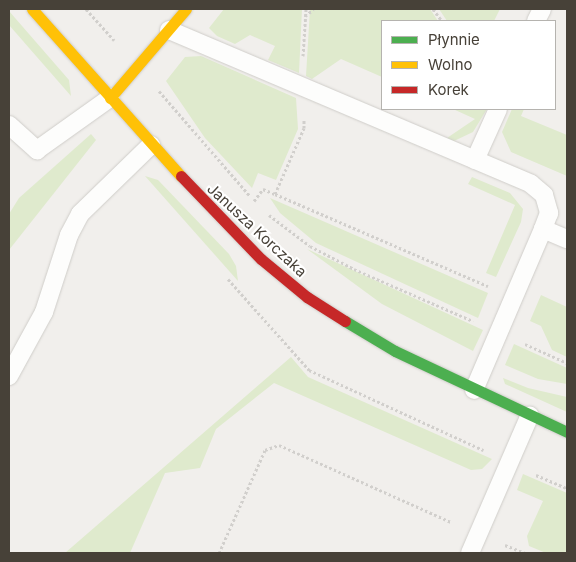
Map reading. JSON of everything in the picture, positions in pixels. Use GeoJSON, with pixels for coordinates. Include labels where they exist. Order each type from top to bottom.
{"type":"FeatureCollection","features":[{"type":"Feature","properties":{"kind":"street","name":"Janusza Korczaka"},"geometry":{"type":"LineString","coordinates":[[32,9],[150,145],[261,259],[307,297],[395,351],[474,390],[567,432]]}},
{"type":"Feature","properties":{"kind":"street"},"geometry":{"type":"LineString","coordinates":[[110,98],[186,9]]}},
{"type":"Feature","properties":{"kind":"lane"},"geometry":{"type":"LineString","coordinates":[[169,30],[531,184],[544,196],[549,213],[474,390]]}},
{"type":"Feature","properties":{"kind":"lane"},"geometry":{"type":"LineString","coordinates":[[9,125],[36,150],[110,98]]}},
{"type":"Feature","properties":{"kind":"lane"},"geometry":{"type":"LineString","coordinates":[[475,160],[498,110]]}},
{"type":"Feature","properties":{"kind":"lane"},"geometry":{"type":"LineString","coordinates":[[9,376],[44,312],[68,235],[80,214],[150,145]]}},
{"type":"Feature","properties":{"kind":"lane"},"geometry":{"type":"LineString","coordinates":[[543,229],[567,239]]}},
{"type":"Feature","properties":{"kind":"lane"},"geometry":{"type":"LineString","coordinates":[[470,553],[530,415]]}},
{"type":"Feature","properties":{"kind":"path"},"geometry":{"type":"LineString","coordinates":[[86,9],[120,46]]}},
{"type":"Feature","properties":{"kind":"path"},"geometry":{"type":"LineString","coordinates":[[306,16],[314,9]]}},
{"type":"Feature","properties":{"kind":"path"},"geometry":{"type":"LineString","coordinates":[[434,9],[441,20]]}},
{"type":"Feature","properties":{"kind":"path"},"geometry":{"type":"LineString","coordinates":[[154,85],[204,146],[259,206]]}},
{"type":"Feature","properties":{"kind":"path"},"geometry":{"type":"LineString","coordinates":[[276,194],[474,279]]}},
{"type":"Feature","properties":{"kind":"path"},"geometry":{"type":"LineString","coordinates":[[264,210],[310,246],[354,269],[567,363]]}},
{"type":"Feature","properties":{"kind":"path"},"geometry":{"type":"LineString","coordinates":[[219,553],[265,450],[279,445],[525,553]]}},
{"type":"Feature","properties":{"kind":"green space"},"geometry":{"type":"Polygon","coordinates":[[[224,9],[302,9],[299,73],[268,60],[275,46],[250,35],[235,44],[217,36],[209,28],[224,9]]]}},
{"type":"Feature","properties":{"kind":"green space"},"geometry":{"type":"Polygon","coordinates":[[[310,9],[430,9],[437,20],[381,20],[381,77],[341,59],[312,79],[306,76],[310,9]]]}},
{"type":"Feature","properties":{"kind":"green space"},"geometry":{"type":"Polygon","coordinates":[[[439,9],[500,9],[494,20],[446,20],[439,9]]]}},
{"type":"Feature","properties":{"kind":"green space"},"geometry":{"type":"Polygon","coordinates":[[[9,11],[69,80],[71,96],[9,25],[9,11]]]}},
{"type":"Feature","properties":{"kind":"green space"},"geometry":{"type":"Polygon","coordinates":[[[201,56],[296,98],[298,129],[276,180],[258,173],[252,188],[205,138],[166,81],[185,57],[201,56]]]}},
{"type":"Feature","properties":{"kind":"green space"},"geometry":{"type":"Polygon","coordinates":[[[455,110],[486,110],[473,132],[454,141],[447,138],[475,119],[455,110]]]}},
{"type":"Feature","properties":{"kind":"green space"},"geometry":{"type":"Polygon","coordinates":[[[512,110],[524,110],[521,116],[567,135],[567,176],[511,152],[502,132],[512,110]]]}},
{"type":"Feature","properties":{"kind":"green space"},"geometry":{"type":"Polygon","coordinates":[[[91,134],[96,140],[9,250],[9,214],[19,198],[91,134]]]}},
{"type":"Feature","properties":{"kind":"green space"},"geometry":{"type":"Polygon","coordinates":[[[145,176],[158,180],[229,254],[236,266],[238,281],[145,176]]]}},
{"type":"Feature","properties":{"kind":"green space"},"geometry":{"type":"Polygon","coordinates":[[[472,177],[510,193],[523,209],[521,222],[496,277],[486,273],[515,205],[468,184],[472,177]]]}},
{"type":"Feature","properties":{"kind":"green space"},"geometry":{"type":"Polygon","coordinates":[[[270,198],[488,293],[478,318],[316,243],[280,213],[270,198]]]}},
{"type":"Feature","properties":{"kind":"green space"},"geometry":{"type":"Polygon","coordinates":[[[307,249],[483,330],[473,351],[382,304],[307,249]]]}},
{"type":"Feature","properties":{"kind":"green space"},"geometry":{"type":"Polygon","coordinates":[[[541,295],[567,307],[567,357],[552,350],[541,326],[530,321],[541,295]]]}},
{"type":"Feature","properties":{"kind":"green space"},"geometry":{"type":"Polygon","coordinates":[[[514,344],[567,368],[567,384],[538,379],[505,365],[514,344]]]}},
{"type":"Feature","properties":{"kind":"green space"},"geometry":{"type":"Polygon","coordinates":[[[291,357],[308,377],[492,459],[482,469],[471,470],[274,383],[216,429],[200,468],[165,473],[130,553],[65,553],[291,357]]]}},
{"type":"Feature","properties":{"kind":"green space"},"geometry":{"type":"Polygon","coordinates":[[[503,378],[528,388],[567,397],[567,412],[505,384],[503,378]]]}},
{"type":"Feature","properties":{"kind":"green space"},"geometry":{"type":"Polygon","coordinates":[[[523,474],[567,493],[567,553],[546,553],[529,546],[527,536],[543,501],[517,490],[523,474]]]}},
{"type":"Feature","properties":{"kind":"traffic: fast"},"geometry":{"type":"LineString","coordinates":[[345,321],[395,351],[567,432]]}},
{"type":"Feature","properties":{"kind":"traffic: slow"},"geometry":{"type":"LineString","coordinates":[[32,9],[181,176]]}},
{"type":"Feature","properties":{"kind":"traffic: slow"},"geometry":{"type":"LineString","coordinates":[[110,98],[186,9]]}},
{"type":"Feature","properties":{"kind":"traffic: jam"},"geometry":{"type":"LineString","coordinates":[[181,176],[261,259],[307,297],[345,321]]}}]}
